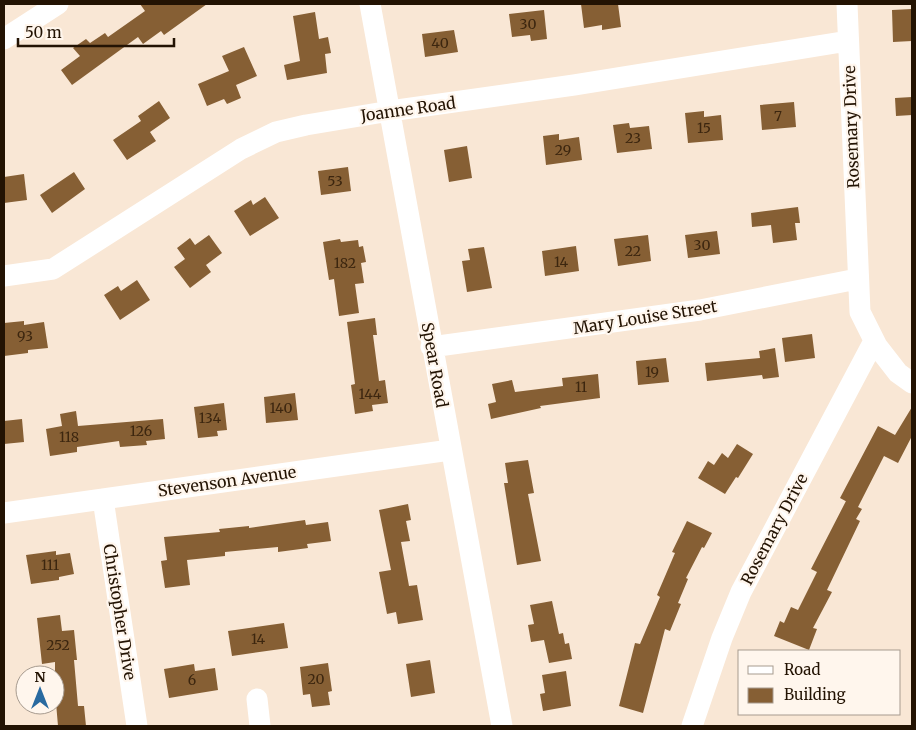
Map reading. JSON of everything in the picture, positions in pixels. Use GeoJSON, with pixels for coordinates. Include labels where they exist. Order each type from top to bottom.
{"type":"FeatureCollection","features":[{"type":"Feature","properties":{"kind":"street"},"geometry":{"type":"LineString","coordinates":[[4,39],[58,4]]}},
{"type":"Feature","properties":{"kind":"street","name":"Spear Road"},"geometry":{"type":"LineString","coordinates":[[370,4],[431,347],[502,726]]}},
{"type":"Feature","properties":{"kind":"street","name":"Rosemary Drive"},"geometry":{"type":"LineString","coordinates":[[847,4],[857,279],[860,312],[874,340],[898,373],[912,382]]}},
{"type":"Feature","properties":{"kind":"street","name":"Joanne Road"},"geometry":{"type":"LineString","coordinates":[[4,276],[53,270],[240,149],[276,132],[306,124],[574,85],[848,41]]}},
{"type":"Feature","properties":{"kind":"street","name":"Mary Louise Street"},"geometry":{"type":"LineString","coordinates":[[431,347],[700,310],[857,279]]}},
{"type":"Feature","properties":{"kind":"street","name":"Rosemary Drive"},"geometry":{"type":"LineString","coordinates":[[692,726],[722,638],[741,592],[874,340]]}},
{"type":"Feature","properties":{"kind":"street","name":"Stevenson Avenue"},"geometry":{"type":"LineString","coordinates":[[4,513],[450,450]]}},
{"type":"Feature","properties":{"kind":"street","name":"Christopher Drive"},"geometry":{"type":"LineString","coordinates":[[103,499],[137,726]]}},
{"type":"Feature","properties":{"kind":"street"},"geometry":{"type":"LineString","coordinates":[[257,699],[260,726]]}},
{"type":"Feature","properties":{"kind":"building"},"geometry":{"type":"Polygon","coordinates":[[[140,4],[207,4],[164,35],[161,31],[143,44],[138,37],[72,85],[61,70],[80,56],[73,48],[86,39],[90,43],[105,33],[108,37],[145,11],[140,4]]]}},
{"type":"Feature","properties":{"kind":"building"},"geometry":{"type":"Polygon","coordinates":[[[581,4],[618,4],[621,27],[602,30],[602,25],[584,28],[581,4]]]}},
{"type":"Feature","properties":{"kind":"building"},"geometry":{"type":"Polygon","coordinates":[[[912,9],[912,41],[893,42],[892,10],[912,9]]]}},
{"type":"Feature","properties":{"kind":"building"},"geometry":{"type":"Polygon","coordinates":[[[544,10],[547,39],[531,41],[530,35],[512,37],[509,14],[544,10]]]}},
{"type":"Feature","properties":{"kind":"building"},"geometry":{"type":"Polygon","coordinates":[[[315,12],[319,39],[328,37],[331,53],[325,54],[327,73],[287,80],[284,65],[300,61],[293,16],[315,12]]]}},
{"type":"Feature","properties":{"kind":"building"},"geometry":{"type":"Polygon","coordinates":[[[454,30],[458,52],[425,57],[422,34],[454,30]]]}},
{"type":"Feature","properties":{"kind":"building"},"geometry":{"type":"Polygon","coordinates":[[[244,47],[257,76],[236,85],[241,98],[227,104],[224,99],[207,106],[198,84],[229,71],[222,56],[244,47]]]}},
{"type":"Feature","properties":{"kind":"building"},"geometry":{"type":"Polygon","coordinates":[[[912,97],[912,115],[896,116],[895,98],[912,97]]]}},
{"type":"Feature","properties":{"kind":"building"},"geometry":{"type":"Polygon","coordinates":[[[159,101],[170,118],[150,132],[156,141],[127,160],[113,140],[141,121],[138,116],[159,101]]]}},
{"type":"Feature","properties":{"kind":"building"},"geometry":{"type":"Polygon","coordinates":[[[794,102],[796,127],[762,130],[760,105],[794,102]]]}},
{"type":"Feature","properties":{"kind":"building"},"geometry":{"type":"Polygon","coordinates":[[[704,111],[704,117],[721,115],[723,140],[688,143],[685,113],[704,111]]]}},
{"type":"Feature","properties":{"kind":"building"},"geometry":{"type":"Polygon","coordinates":[[[629,123],[630,128],[649,126],[652,149],[617,153],[613,125],[629,123]]]}},
{"type":"Feature","properties":{"kind":"building"},"geometry":{"type":"Polygon","coordinates":[[[559,134],[559,140],[579,137],[582,160],[546,165],[543,136],[559,134]]]}},
{"type":"Feature","properties":{"kind":"building"},"geometry":{"type":"Polygon","coordinates":[[[467,146],[472,178],[449,182],[444,150],[467,146]]]}},
{"type":"Feature","properties":{"kind":"building"},"geometry":{"type":"Polygon","coordinates":[[[348,167],[351,191],[321,195],[318,171],[348,167]]]}},
{"type":"Feature","properties":{"kind":"building"},"geometry":{"type":"Polygon","coordinates":[[[74,172],[85,189],[52,213],[40,195],[74,172]]]}},
{"type":"Feature","properties":{"kind":"building"},"geometry":{"type":"Polygon","coordinates":[[[24,174],[27,200],[4,203],[4,177],[24,174]]]}},
{"type":"Feature","properties":{"kind":"building"},"geometry":{"type":"Polygon","coordinates":[[[265,197],[279,218],[250,236],[234,211],[251,200],[253,205],[265,197]]]}},
{"type":"Feature","properties":{"kind":"building"},"geometry":{"type":"Polygon","coordinates":[[[798,207],[800,223],[795,223],[797,240],[773,243],[771,225],[752,227],[751,213],[798,207]]]}},
{"type":"Feature","properties":{"kind":"building"},"geometry":{"type":"Polygon","coordinates":[[[717,231],[720,254],[688,258],[685,235],[717,231]]]}},
{"type":"Feature","properties":{"kind":"building"},"geometry":{"type":"Polygon","coordinates":[[[209,235],[222,253],[206,265],[211,272],[190,288],[174,267],[185,259],[177,248],[190,238],[195,245],[209,235]]]}},
{"type":"Feature","properties":{"kind":"building"},"geometry":{"type":"Polygon","coordinates":[[[648,235],[651,261],[618,266],[614,239],[648,235]]]}},
{"type":"Feature","properties":{"kind":"building"},"geometry":{"type":"Polygon","coordinates":[[[340,239],[341,242],[358,240],[359,247],[363,246],[366,262],[361,263],[364,283],[355,284],[359,313],[339,316],[334,279],[329,280],[323,242],[340,239]]]}},
{"type":"Feature","properties":{"kind":"building"},"geometry":{"type":"Polygon","coordinates":[[[576,246],[579,271],[545,276],[542,251],[576,246]]]}},
{"type":"Feature","properties":{"kind":"building"},"geometry":{"type":"Polygon","coordinates":[[[484,247],[492,288],[467,292],[462,261],[470,260],[468,249],[484,247]]]}},
{"type":"Feature","properties":{"kind":"building"},"geometry":{"type":"Polygon","coordinates":[[[137,280],[150,300],[120,320],[104,295],[118,286],[121,291],[137,280]]]}},
{"type":"Feature","properties":{"kind":"building"},"geometry":{"type":"Polygon","coordinates":[[[375,318],[377,335],[373,335],[379,381],[385,380],[388,403],[372,405],[373,411],[355,414],[351,385],[355,384],[347,322],[375,318]]]}},
{"type":"Feature","properties":{"kind":"building"},"geometry":{"type":"Polygon","coordinates":[[[24,321],[24,325],[44,322],[48,348],[28,350],[28,353],[4,356],[4,323],[24,321]]]}},
{"type":"Feature","properties":{"kind":"building"},"geometry":{"type":"Polygon","coordinates":[[[812,334],[815,358],[785,362],[782,338],[812,334]]]}},
{"type":"Feature","properties":{"kind":"building"},"geometry":{"type":"Polygon","coordinates":[[[775,348],[779,377],[763,379],[762,375],[707,381],[705,363],[760,358],[759,351],[775,348]]]}},
{"type":"Feature","properties":{"kind":"building"},"geometry":{"type":"Polygon","coordinates":[[[666,358],[669,382],[638,385],[636,361],[666,358]]]}},
{"type":"Feature","properties":{"kind":"building"},"geometry":{"type":"Polygon","coordinates":[[[598,374],[600,398],[540,406],[541,408],[491,419],[488,404],[496,402],[492,384],[512,380],[515,392],[563,386],[562,378],[598,374]]]}},
{"type":"Feature","properties":{"kind":"building"},"geometry":{"type":"Polygon","coordinates":[[[295,393],[298,420],[266,423],[264,397],[295,393]]]}},
{"type":"Feature","properties":{"kind":"building"},"geometry":{"type":"Polygon","coordinates":[[[224,403],[227,430],[217,431],[218,436],[198,438],[194,407],[224,403]]]}},
{"type":"Feature","properties":{"kind":"building"},"geometry":{"type":"Polygon","coordinates":[[[912,407],[912,436],[898,463],[884,456],[858,507],[862,509],[856,519],[860,521],[827,590],[832,592],[813,628],[817,629],[809,650],[774,636],[780,621],[784,623],[791,607],[798,610],[817,572],[811,569],[846,501],[840,498],[878,426],[895,435],[912,407]]]}},
{"type":"Feature","properties":{"kind":"building"},"geometry":{"type":"Polygon","coordinates":[[[76,411],[78,426],[163,419],[165,439],[146,441],[147,445],[120,447],[119,441],[77,447],[77,452],[50,456],[46,429],[62,426],[60,414],[76,411]]]}},
{"type":"Feature","properties":{"kind":"building"},"geometry":{"type":"Polygon","coordinates":[[[22,419],[24,442],[4,444],[4,421],[22,419]]]}},
{"type":"Feature","properties":{"kind":"building"},"geometry":{"type":"Polygon","coordinates":[[[737,444],[753,454],[725,494],[698,478],[708,461],[714,465],[722,453],[728,458],[737,444]]]}},
{"type":"Feature","properties":{"kind":"building"},"geometry":{"type":"Polygon","coordinates":[[[528,460],[534,493],[528,494],[541,561],[517,565],[504,483],[508,483],[505,463],[528,460]]]}},
{"type":"Feature","properties":{"kind":"building"},"geometry":{"type":"Polygon","coordinates":[[[408,504],[411,520],[406,521],[410,541],[401,542],[409,586],[417,585],[423,620],[398,624],[396,612],[387,614],[379,572],[391,570],[379,510],[408,504]]]}},
{"type":"Feature","properties":{"kind":"building"},"geometry":{"type":"Polygon","coordinates":[[[305,520],[306,525],[328,522],[331,541],[307,544],[308,548],[278,552],[278,547],[225,552],[225,556],[187,560],[190,585],[165,588],[161,561],[167,560],[164,537],[220,532],[219,529],[249,526],[249,528],[305,520]]]}},
{"type":"Feature","properties":{"kind":"building"},"geometry":{"type":"Polygon","coordinates":[[[687,521],[712,533],[704,548],[702,547],[686,578],[688,579],[678,603],[681,604],[670,631],[665,629],[643,713],[619,706],[635,643],[640,644],[660,597],[657,595],[675,553],[672,552],[687,521]]]}},
{"type":"Feature","properties":{"kind":"building"},"geometry":{"type":"Polygon","coordinates":[[[56,551],[56,555],[70,553],[74,574],[59,577],[59,580],[31,584],[26,555],[56,551]]]}},
{"type":"Feature","properties":{"kind":"building"},"geometry":{"type":"Polygon","coordinates":[[[552,601],[559,634],[563,633],[565,644],[569,643],[572,659],[549,663],[544,640],[531,642],[528,625],[534,624],[530,605],[552,601]]]}},
{"type":"Feature","properties":{"kind":"building"},"geometry":{"type":"Polygon","coordinates":[[[60,615],[62,631],[74,630],[77,660],[74,660],[78,706],[84,706],[86,726],[58,726],[57,715],[65,715],[65,665],[55,665],[55,662],[42,664],[37,618],[60,615]]]}},
{"type":"Feature","properties":{"kind":"building"},"geometry":{"type":"Polygon","coordinates":[[[284,623],[288,648],[232,656],[228,631],[284,623]]]}},
{"type":"Feature","properties":{"kind":"building"},"geometry":{"type":"Polygon","coordinates":[[[430,660],[435,693],[411,697],[406,664],[430,660]]]}},
{"type":"Feature","properties":{"kind":"building"},"geometry":{"type":"Polygon","coordinates":[[[328,663],[332,691],[328,692],[330,705],[312,707],[310,694],[303,695],[300,667],[328,663]]]}},
{"type":"Feature","properties":{"kind":"building"},"geometry":{"type":"Polygon","coordinates":[[[194,664],[195,671],[215,668],[218,690],[169,698],[164,669],[194,664]]]}},
{"type":"Feature","properties":{"kind":"building"},"geometry":{"type":"Polygon","coordinates":[[[566,671],[571,706],[543,711],[540,694],[545,693],[542,675],[566,671]]]}}]}
